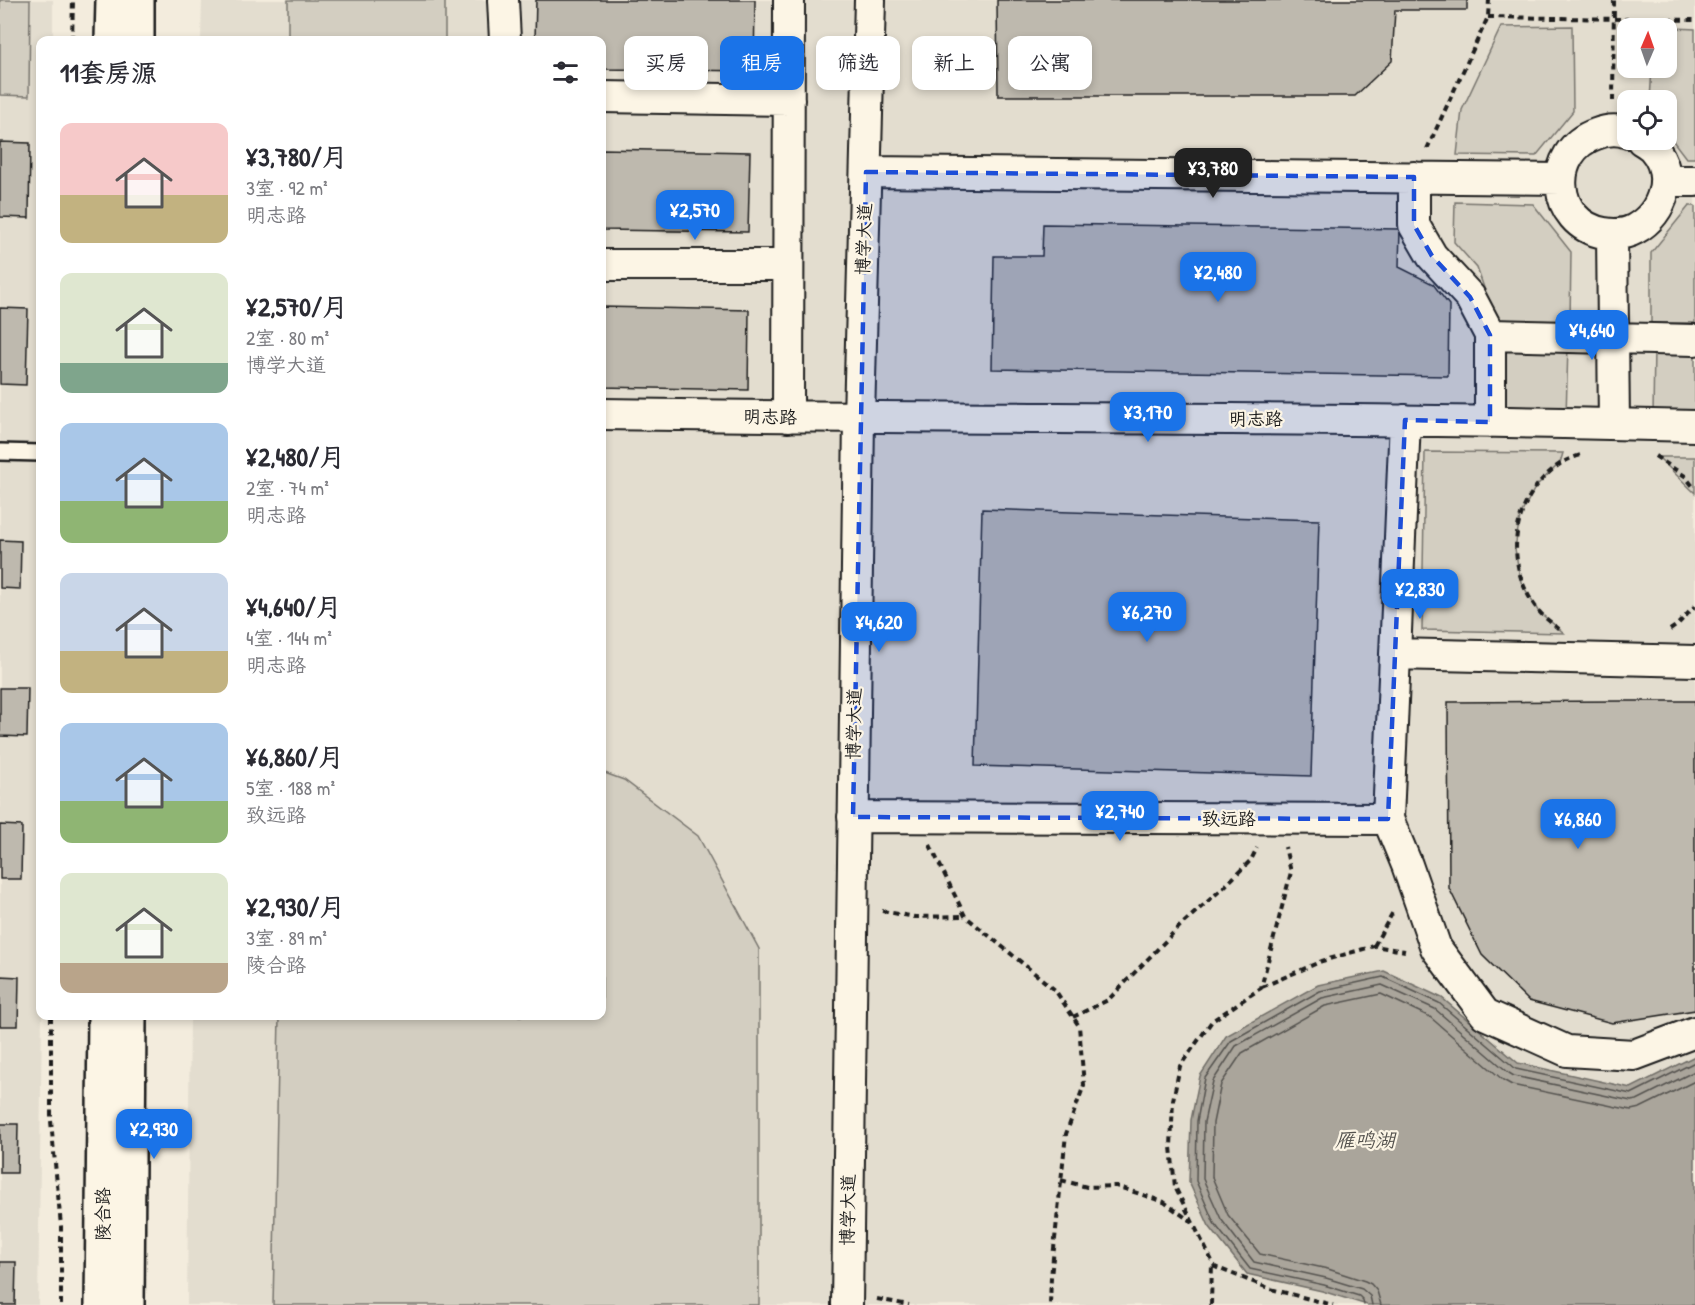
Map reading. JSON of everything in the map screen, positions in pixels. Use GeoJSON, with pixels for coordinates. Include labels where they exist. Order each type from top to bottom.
{"type":"FeatureCollection","features":[{"type":"Feature","properties":{"kind":"street"},"geometry":{"type":"LineString","coordinates":[[112,36],[113,0]]}},
{"type":"Feature","properties":{"kind":"street"},"geometry":{"type":"LineString","coordinates":[[137,0],[137,36]]}},
{"type":"Feature","properties":{"kind":"street"},"geometry":{"type":"LineString","coordinates":[[503,0],[505,36]]}},
{"type":"Feature","properties":{"kind":"street"},"geometry":{"type":"LineString","coordinates":[[788,417],[789,0]]}},
{"type":"Feature","properties":{"kind":"street","name":"博学大道"},"geometry":{"type":"LineString","coordinates":[[847,1305],[859,418],[870,0]]}},
{"type":"Feature","properties":{"kind":"street"},"geometry":{"type":"LineString","coordinates":[[606,97],[789,100]]}},
{"type":"Feature","properties":{"kind":"street"},"geometry":{"type":"LineString","coordinates":[[1617,132],[1605,131],[1588,136],[1574,147],[1565,162],[1561,179],[1563,196],[1570,212],[1582,224],[1597,232],[1612,234],[1630,231],[1645,224],[1656,212],[1663,197],[1665,181],[1662,164],[1654,150]]}},
{"type":"Feature","properties":{"kind":"street"},"geometry":{"type":"LineString","coordinates":[[866,172],[1561,179]]}},
{"type":"Feature","properties":{"kind":"street"},"geometry":{"type":"LineString","coordinates":[[1414,177],[1414,225],[1432,256],[1470,297],[1490,334],[1490,422]]}},
{"type":"Feature","properties":{"kind":"street"},"geometry":{"type":"LineString","coordinates":[[1665,181],[1695,181]]}},
{"type":"Feature","properties":{"kind":"street"},"geometry":{"type":"LineString","coordinates":[[1612,234],[1614,424]]}},
{"type":"Feature","properties":{"kind":"street"},"geometry":{"type":"LineString","coordinates":[[606,265],[788,265]]}},
{"type":"Feature","properties":{"kind":"street"},"geometry":{"type":"LineString","coordinates":[[1490,334],[1695,340]]}},
{"type":"Feature","properties":{"kind":"street","name":"明志路"},"geometry":{"type":"LineString","coordinates":[[606,414],[859,418],[1405,420],[1695,426]]}},
{"type":"Feature","properties":{"kind":"street"},"geometry":{"type":"LineString","coordinates":[[1405,420],[1389,819],[1436,948],[1485,1014],[1567,1051],[1634,1056],[1695,1032]]}},
{"type":"Feature","properties":{"kind":"street"},"geometry":{"type":"LineString","coordinates":[[1395,654],[1695,661]]}},
{"type":"Feature","properties":{"kind":"street","name":"致远路"},"geometry":{"type":"LineString","coordinates":[[853,818],[1389,819]]}},
{"type":"Feature","properties":{"kind":"street","name":"陵合路"},"geometry":{"type":"LineString","coordinates":[[102,1305],[105,1020]]}},
{"type":"Feature","properties":{"kind":"street","name":"陵合路"},"geometry":{"type":"LineString","coordinates":[[127,1305],[129,1020]]}},
{"type":"Feature","properties":{"kind":"lane"},"geometry":{"type":"LineString","coordinates":[[0,452],[36,453]]}},
{"type":"Feature","properties":{"kind":"path"},"geometry":{"type":"LineString","coordinates":[[72,36],[73,0]]}},
{"type":"Feature","properties":{"kind":"path"},"geometry":{"type":"LineString","coordinates":[[1414,177],[1488,17],[1489,0]]}},
{"type":"Feature","properties":{"kind":"path"},"geometry":{"type":"LineString","coordinates":[[1614,0],[1618,90]]}},
{"type":"Feature","properties":{"kind":"path"},"geometry":{"type":"LineString","coordinates":[[1488,17],[1695,20]]}},
{"type":"Feature","properties":{"kind":"path"},"geometry":{"type":"LineString","coordinates":[[1564,633],[1538,611],[1532,602],[1521,582],[1515,549],[1520,516],[1536,486],[1560,463],[1581,454]]}},
{"type":"Feature","properties":{"kind":"path"},"geometry":{"type":"LineString","coordinates":[[1647,454],[1658,457],[1685,476],[1695,489]]}},
{"type":"Feature","properties":{"kind":"path"},"geometry":{"type":"LineString","coordinates":[[1664,633],[1677,625],[1695,606]]}},
{"type":"Feature","properties":{"kind":"path"},"geometry":{"type":"LineString","coordinates":[[917,818],[965,916],[1055,990],[1079,1026],[1084,1085],[1066,1134],[1050,1305]]}},
{"type":"Feature","properties":{"kind":"path"},"geometry":{"type":"LineString","coordinates":[[1261,988],[1291,872],[1274,819]]}},
{"type":"Feature","properties":{"kind":"path"},"geometry":{"type":"LineString","coordinates":[[1073,1017],[1108,1000],[1179,927],[1225,886],[1251,860],[1274,819]]}},
{"type":"Feature","properties":{"kind":"path"},"geometry":{"type":"LineString","coordinates":[[852,907],[915,916],[965,916]]}},
{"type":"Feature","properties":{"kind":"path"},"geometry":{"type":"LineString","coordinates":[[1333,1305],[1271,1289],[1215,1267],[1174,1187],[1171,1147],[1173,1100],[1180,1066],[1212,1021],[1261,988],[1322,961],[1374,946],[1443,957]]}},
{"type":"Feature","properties":{"kind":"path"},"geometry":{"type":"LineString","coordinates":[[51,1020],[51,1121],[61,1226],[61,1305]]}},
{"type":"Feature","properties":{"kind":"path"},"geometry":{"type":"LineString","coordinates":[[1061,1180],[1087,1186],[1116,1186],[1164,1202],[1193,1223]]}},
{"type":"Feature","properties":{"kind":"path"},"geometry":{"type":"LineString","coordinates":[[1211,1305],[1212,1260]]}},
{"type":"Feature","properties":{"kind":"highlighted area"},"geometry":{"type":"Polygon","coordinates":[[[866,172],[1414,177],[1414,225],[1432,256],[1470,297],[1490,335],[1490,422],[1405,420],[1388,819],[853,817],[866,172]]]}},
{"type":"Feature","properties":{"kind":"shaded area"},"geometry":{"type":"Polygon","coordinates":[[[0,0],[53,0],[53,36],[36,36],[36,1020],[42,1020],[38,1305],[0,1305],[0,0]]]}},
{"type":"Feature","properties":{"kind":"shaded area"},"geometry":{"type":"Polygon","coordinates":[[[0,0],[30,0],[29,96],[0,95],[0,0]]]}},
{"type":"Feature","properties":{"kind":"shaded area"},"geometry":{"type":"Polygon","coordinates":[[[202,0],[1695,0],[1695,1305],[187,1305],[190,1020],[606,1020],[606,36],[201,36],[202,0]]]}},
{"type":"Feature","properties":{"kind":"shaded area"},"geometry":{"type":"Polygon","coordinates":[[[288,0],[445,0],[445,36],[288,36],[288,0]]]}},
{"type":"Feature","properties":{"kind":"shaded area"},"geometry":{"type":"Polygon","coordinates":[[[1572,26],[1573,111],[1536,156],[1457,155],[1462,110],[1501,27],[1572,26]]]}},
{"type":"Feature","properties":{"kind":"shaded area"},"geometry":{"type":"Polygon","coordinates":[[[1677,28],[1695,29],[1695,158],[1686,158],[1677,146],[1677,90],[1651,90],[1651,78],[1677,78],[1677,28]]]}},
{"type":"Feature","properties":{"kind":"shaded area"},"geometry":{"type":"Polygon","coordinates":[[[1455,202],[1533,204],[1571,252],[1570,321],[1496,322],[1477,268],[1454,242],[1455,202]]]}},
{"type":"Feature","properties":{"kind":"shaded area"},"geometry":{"type":"Polygon","coordinates":[[[1689,206],[1695,206],[1695,323],[1651,323],[1651,253],[1689,206]]]}},
{"type":"Feature","properties":{"kind":"shaded area"},"geometry":{"type":"Polygon","coordinates":[[[1501,343],[1568,345],[1566,416],[1499,414],[1501,343]]]}},
{"type":"Feature","properties":{"kind":"shaded area"},"geometry":{"type":"Polygon","coordinates":[[[1654,346],[1695,347],[1695,418],[1653,417],[1654,346]]]}},
{"type":"Feature","properties":{"kind":"shaded area"},"geometry":{"type":"Polygon","coordinates":[[[1425,452],[1563,453],[1560,463],[1536,486],[1520,516],[1515,549],[1521,582],[1538,611],[1564,633],[1422,630],[1425,452]]]}},
{"type":"Feature","properties":{"kind":"shaded area"},"geometry":{"type":"Polygon","coordinates":[[[1658,457],[1695,457],[1695,493],[1658,457]]]}},
{"type":"Feature","properties":{"kind":"shaded area"},"geometry":{"type":"Polygon","coordinates":[[[606,773],[624,780],[698,836],[759,949],[759,1305],[273,1305],[279,1020],[606,1020],[606,773]]]}},
{"type":"Feature","properties":{"kind":"water","name":"雁鸣湖"},"geometry":{"type":"Polygon","coordinates":[[[1384,971],[1442,998],[1518,1063],[1631,1088],[1695,1056],[1695,1305],[1367,1305],[1322,1291],[1247,1274],[1209,1226],[1189,1182],[1191,1120],[1200,1076],[1226,1036],[1318,985],[1384,971]]]}},
{"type":"Feature","properties":{"kind":"building"},"geometry":{"type":"Polygon","coordinates":[[[536,0],[755,0],[754,36],[720,36],[720,71],[708,70],[708,36],[624,36],[624,69],[606,69],[606,36],[535,36],[536,0]]]}},
{"type":"Feature","properties":{"kind":"building"},"geometry":{"type":"Polygon","coordinates":[[[997,0],[1467,0],[1467,10],[1395,10],[1392,61],[1355,96],[998,96],[997,0]]]}},
{"type":"Feature","properties":{"kind":"building"},"geometry":{"type":"Polygon","coordinates":[[[0,142],[30,143],[29,218],[0,217],[0,142]]]}},
{"type":"Feature","properties":{"kind":"building"},"geometry":{"type":"Polygon","coordinates":[[[606,149],[750,152],[748,232],[606,230],[606,149]]]}},
{"type":"Feature","properties":{"kind":"building"},"geometry":{"type":"Polygon","coordinates":[[[1043,224],[1400,229],[1399,267],[1433,284],[1449,305],[1448,376],[992,369],[994,256],[1042,256],[1043,224]]]}},
{"type":"Feature","properties":{"kind":"building"},"geometry":{"type":"Polygon","coordinates":[[[606,307],[749,310],[748,390],[606,387],[606,307]]]}},
{"type":"Feature","properties":{"kind":"building"},"geometry":{"type":"Polygon","coordinates":[[[0,308],[28,309],[26,385],[0,384],[0,308]]]}},
{"type":"Feature","properties":{"kind":"building"},"geometry":{"type":"Polygon","coordinates":[[[982,509],[1319,520],[1311,776],[975,766],[982,509]]]}},
{"type":"Feature","properties":{"kind":"building"},"geometry":{"type":"Polygon","coordinates":[[[0,540],[21,541],[20,589],[0,588],[0,540]]]}},
{"type":"Feature","properties":{"kind":"building"},"geometry":{"type":"Polygon","coordinates":[[[0,688],[28,688],[27,737],[0,736],[0,688]]]}},
{"type":"Feature","properties":{"kind":"building"},"geometry":{"type":"Polygon","coordinates":[[[1695,701],[1695,1010],[1612,1023],[1529,1001],[1482,955],[1449,888],[1448,702],[1695,701]]]}},
{"type":"Feature","properties":{"kind":"building"},"geometry":{"type":"Polygon","coordinates":[[[0,825],[22,826],[21,879],[0,879],[0,825]]]}},
{"type":"Feature","properties":{"kind":"building"},"geometry":{"type":"Polygon","coordinates":[[[0,976],[19,977],[18,1026],[0,1026],[0,976]]]}},
{"type":"Feature","properties":{"kind":"building"},"geometry":{"type":"Polygon","coordinates":[[[0,1124],[18,1124],[17,1173],[0,1173],[0,1124]]]}},
{"type":"Feature","properties":{"kind":"building"},"geometry":{"type":"Polygon","coordinates":[[[0,1262],[16,1262],[15,1305],[0,1305],[0,1262]]]}}]}
